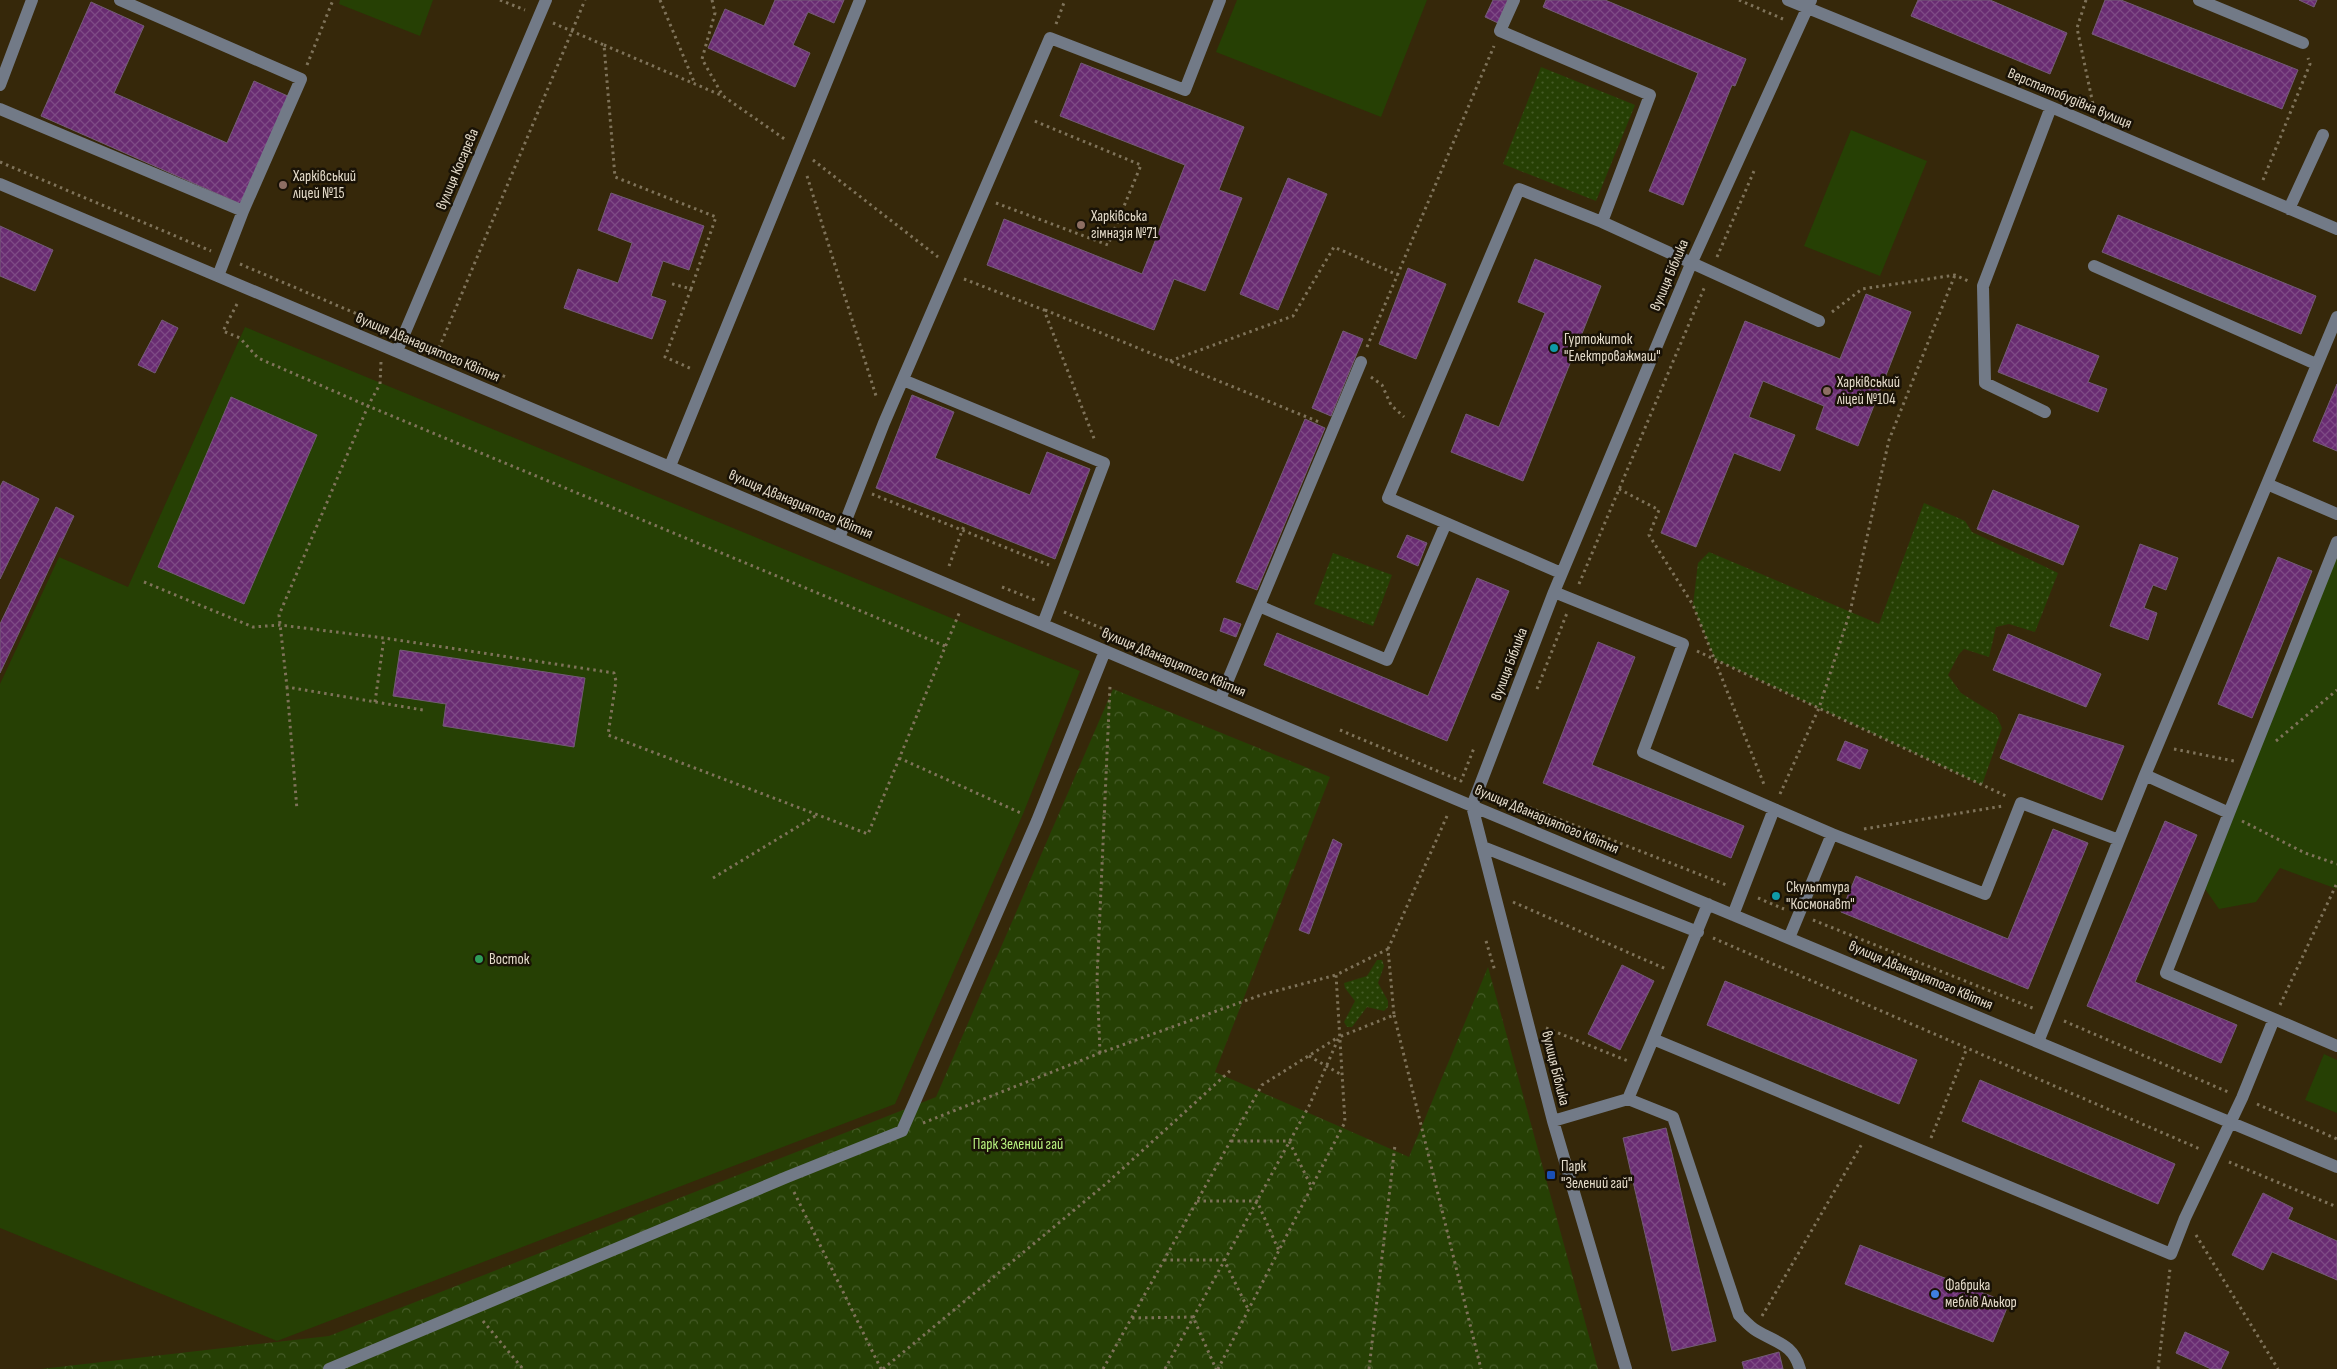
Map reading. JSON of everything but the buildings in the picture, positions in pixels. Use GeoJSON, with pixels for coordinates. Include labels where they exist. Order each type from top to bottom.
{"type":"FeatureCollection","features":[{"type":"Feature","properties":{"kind":"street"},"geometry":{"type":"LineString","coordinates":[[0,85],[32,0]]}},
{"type":"Feature","properties":{"kind":"street"},"geometry":{"type":"LineString","coordinates":[[120,0],[301,79],[243,211],[218,276]]}},
{"type":"Feature","properties":{"kind":"street","name":"вулиця Косарєва"},"geometry":{"type":"LineString","coordinates":[[397,351],[546,0]]}},
{"type":"Feature","properties":{"kind":"street"},"geometry":{"type":"LineString","coordinates":[[670,466],[860,0]]}},
{"type":"Feature","properties":{"kind":"street"},"geometry":{"type":"LineString","coordinates":[[839,538],[858,488],[1050,38],[1185,90],[1220,0]]}},
{"type":"Feature","properties":{"kind":"street"},"geometry":{"type":"LineString","coordinates":[[1514,0],[1500,30],[1650,95],[1602,222]]}},
{"type":"Feature","properties":{"kind":"street","name":"Верстатобудівна вулиця"},"geometry":{"type":"LineString","coordinates":[[1788,0],[1809,4],[2337,229]]}},
{"type":"Feature","properties":{"kind":"street"},"geometry":{"type":"LineString","coordinates":[[2200,0],[2303,43]]}},
{"type":"Feature","properties":{"kind":"street","name":"вулиця Біблика"},"geometry":{"type":"LineString","coordinates":[[1626,1369],[1553,1121],[1472,806],[1561,573],[1691,264],[1809,4]]}},
{"type":"Feature","properties":{"kind":"street"},"geometry":{"type":"LineString","coordinates":[[2045,412],[1985,383],[1983,286],[2051,107]]}},
{"type":"Feature","properties":{"kind":"street"},"geometry":{"type":"LineString","coordinates":[[0,110],[243,211]]}},
{"type":"Feature","properties":{"kind":"street"},"geometry":{"type":"LineString","coordinates":[[2289,209],[2323,135]]}},
{"type":"Feature","properties":{"kind":"street","name":"вулиця Дванадцятого Квітня"},"geometry":{"type":"LineString","coordinates":[[0,184],[1472,806],[2337,1167]]}},
{"type":"Feature","properties":{"kind":"street"},"geometry":{"type":"LineString","coordinates":[[1561,573],[1388,498],[1519,189],[1602,222],[1820,321]]}},
{"type":"Feature","properties":{"kind":"street"},"geometry":{"type":"LineString","coordinates":[[2094,266],[2316,364]]}},
{"type":"Feature","properties":{"kind":"street"},"geometry":{"type":"LineString","coordinates":[[2038,1042],[2145,776],[2337,317]]}},
{"type":"Feature","properties":{"kind":"street"},"geometry":{"type":"LineString","coordinates":[[1220,699],[1360,364]]}},
{"type":"Feature","properties":{"kind":"street"},"geometry":{"type":"LineString","coordinates":[[904,380],[1104,463],[1043,624]]}},
{"type":"Feature","properties":{"kind":"street"},"geometry":{"type":"LineString","coordinates":[[2267,484],[2337,514]]}},
{"type":"Feature","properties":{"kind":"street"},"geometry":{"type":"LineString","coordinates":[[1259,606],[1388,660],[1446,523]]}},
{"type":"Feature","properties":{"kind":"street"},"geometry":{"type":"LineString","coordinates":[[2337,542],[2166,973],[2337,1046]]}},
{"type":"Feature","properties":{"kind":"street"},"geometry":{"type":"LineString","coordinates":[[1554,592],[1683,644],[1643,752],[1832,834],[1985,894],[2021,804],[2119,840]]}},
{"type":"Feature","properties":{"kind":"street"},"geometry":{"type":"LineString","coordinates":[[329,1369],[787,1177],[902,1131],[1037,821],[1105,651]]}},
{"type":"Feature","properties":{"kind":"street"},"geometry":{"type":"LineString","coordinates":[[2145,776],[2228,813]]}},
{"type":"Feature","properties":{"kind":"street"},"geometry":{"type":"LineString","coordinates":[[1733,914],[1774,809]]}},
{"type":"Feature","properties":{"kind":"street"},"geometry":{"type":"LineString","coordinates":[[1788,938],[1832,834]]}},
{"type":"Feature","properties":{"kind":"street"},"geometry":{"type":"LineString","coordinates":[[1483,847],[1698,932]]}},
{"type":"Feature","properties":{"kind":"street"},"geometry":{"type":"LineString","coordinates":[[1628,1100],[1708,904]]}},
{"type":"Feature","properties":{"kind":"street"},"geometry":{"type":"LineString","coordinates":[[1653,1039],[2171,1254],[2185,1218],[2242,1098],[2274,1019]]}},
{"type":"Feature","properties":{"kind":"street"},"geometry":{"type":"LineString","coordinates":[[1553,1121],[1628,1100],[1673,1117],[1739,1315],[1755,1330],[1784,1345],[1796,1356],[1800,1369]]}},
{"type":"Feature","properties":{"kind":"path"},"geometry":{"type":"LineString","coordinates":[[301,79],[333,0]]}},
{"type":"Feature","properties":{"kind":"path"},"geometry":{"type":"LineString","coordinates":[[500,0],[604,44],[615,177],[716,217],[665,357],[698,371]]}},
{"type":"Feature","properties":{"kind":"path"},"geometry":{"type":"LineString","coordinates":[[439,348],[585,0]]}},
{"type":"Feature","properties":{"kind":"path"},"geometry":{"type":"LineString","coordinates":[[660,0],[696,84]]}},
{"type":"Feature","properties":{"kind":"path"},"geometry":{"type":"LineString","coordinates":[[712,0],[715,13],[702,60],[723,96]]}},
{"type":"Feature","properties":{"kind":"path"},"geometry":{"type":"LineString","coordinates":[[1050,38],[1065,0]]}},
{"type":"Feature","properties":{"kind":"path"},"geometry":{"type":"LineString","coordinates":[[1739,0],[1783,19]]}},
{"type":"Feature","properties":{"kind":"path"},"geometry":{"type":"LineString","coordinates":[[2086,0],[2077,28],[2095,114]]}},
{"type":"Feature","properties":{"kind":"path"},"geometry":{"type":"LineString","coordinates":[[1417,430],[1391,405],[1382,385],[1360,364],[1500,30]]}},
{"type":"Feature","properties":{"kind":"path"},"geometry":{"type":"LineString","coordinates":[[2261,184],[2310,64],[2303,43]]}},
{"type":"Feature","properties":{"kind":"path"},"geometry":{"type":"LineString","coordinates":[[982,197],[1108,245],[1141,166],[1017,114]]}},
{"type":"Feature","properties":{"kind":"path"},"geometry":{"type":"LineString","coordinates":[[798,149],[965,279],[1334,428]]}},
{"type":"Feature","properties":{"kind":"path"},"geometry":{"type":"LineString","coordinates":[[1536,690],[1572,600],[1756,166]]}},
{"type":"Feature","properties":{"kind":"path"},"geometry":{"type":"LineString","coordinates":[[1170,361],[1293,316],[1334,247],[1398,275]]}},
{"type":"Feature","properties":{"kind":"path"},"geometry":{"type":"LineString","coordinates":[[1774,809],[1819,708],[1850,612],[1889,440],[1955,275],[1862,289],[1820,321]]}},
{"type":"Feature","properties":{"kind":"path"},"geometry":{"type":"LineString","coordinates":[[669,283],[690,289]]}},
{"type":"Feature","properties":{"kind":"path"},"geometry":{"type":"LineString","coordinates":[[236,304],[223,331],[240,338],[258,358],[368,406],[945,646]]}},
{"type":"Feature","properties":{"kind":"path"},"geometry":{"type":"LineString","coordinates":[[1044,310],[1104,463]]}},
{"type":"Feature","properties":{"kind":"path"},"geometry":{"type":"LineString","coordinates":[[297,810],[279,615],[368,406],[380,384],[380,365]]}},
{"type":"Feature","properties":{"kind":"path"},"geometry":{"type":"LineString","coordinates":[[858,488],[1064,571]]}},
{"type":"Feature","properties":{"kind":"path"},"geometry":{"type":"LineString","coordinates":[[1619,489],[1659,510],[1649,535],[1693,605],[1774,809]]}},
{"type":"Feature","properties":{"kind":"path"},"geometry":{"type":"LineString","coordinates":[[948,566],[965,523]]}},
{"type":"Feature","properties":{"kind":"path"},"geometry":{"type":"LineString","coordinates":[[144,582],[253,627],[280,626],[384,638],[614,673],[616,681],[608,735],[868,834],[960,611]]}},
{"type":"Feature","properties":{"kind":"path"},"geometry":{"type":"LineString","coordinates":[[375,702],[384,638]]}},
{"type":"Feature","properties":{"kind":"path"},"geometry":{"type":"LineString","coordinates":[[1683,644],[2021,804]]}},
{"type":"Feature","properties":{"kind":"path"},"geometry":{"type":"LineString","coordinates":[[1100,1053],[1097,979],[1110,685]]}},
{"type":"Feature","properties":{"kind":"path"},"geometry":{"type":"LineString","coordinates":[[287,686],[423,710]]}},
{"type":"Feature","properties":{"kind":"path"},"geometry":{"type":"LineString","coordinates":[[899,758],[1037,821]]}},
{"type":"Feature","properties":{"kind":"path"},"geometry":{"type":"LineString","coordinates":[[1497,788],[1495,794],[2049,1015],[2337,1139]]}},
{"type":"Feature","properties":{"kind":"path"},"geometry":{"type":"LineString","coordinates":[[1860,829],[2021,804]]}},
{"type":"Feature","properties":{"kind":"path"},"geometry":{"type":"LineString","coordinates":[[2228,813],[2305,853],[2337,864]]}},
{"type":"Feature","properties":{"kind":"path"},"geometry":{"type":"LineString","coordinates":[[713,878],[817,814]]}},
{"type":"Feature","properties":{"kind":"path"},"geometry":{"type":"LineString","coordinates":[[1447,816],[1388,949],[1394,1016],[1480,1369]]}},
{"type":"Feature","properties":{"kind":"path"},"geometry":{"type":"LineString","coordinates":[[2274,1019],[2337,883]]}},
{"type":"Feature","properties":{"kind":"path"},"geometry":{"type":"LineString","coordinates":[[1510,910],[1508,900],[1673,972]]}},
{"type":"Feature","properties":{"kind":"path"},"geometry":{"type":"LineString","coordinates":[[1698,932],[2337,1207]]}},
{"type":"Feature","properties":{"kind":"path"},"geometry":{"type":"LineString","coordinates":[[902,1131],[1100,1053],[1261,995],[1336,975],[1388,949]]}},
{"type":"Feature","properties":{"kind":"path"},"geometry":{"type":"LineString","coordinates":[[1217,1369],[1345,1122],[1336,975]]}},
{"type":"Feature","properties":{"kind":"path"},"geometry":{"type":"LineString","coordinates":[[1103,1369],[1262,1085],[1339,1037],[1394,1016]]}},
{"type":"Feature","properties":{"kind":"path"},"geometry":{"type":"LineString","coordinates":[[1542,1035],[1540,1025],[1636,1064]]}},
{"type":"Feature","properties":{"kind":"path"},"geometry":{"type":"LineString","coordinates":[[1165,1369],[1309,1106],[1339,1037]]}},
{"type":"Feature","properties":{"kind":"path"},"geometry":{"type":"LineString","coordinates":[[1926,1152],[1967,1048]]}},
{"type":"Feature","properties":{"kind":"path"},"geometry":{"type":"LineString","coordinates":[[1309,1056],[1342,1075]]}},
{"type":"Feature","properties":{"kind":"path"},"geometry":{"type":"LineString","coordinates":[[787,1177],[882,1369],[1108,1182],[1231,1070]]}},
{"type":"Feature","properties":{"kind":"path"},"geometry":{"type":"LineString","coordinates":[[1755,1330],[1870,1129]]}},
{"type":"Feature","properties":{"kind":"path"},"geometry":{"type":"LineString","coordinates":[[1230,1141],[1289,1141]]}},
{"type":"Feature","properties":{"kind":"path"},"geometry":{"type":"LineString","coordinates":[[1289,1141],[1312,1188]]}},
{"type":"Feature","properties":{"kind":"path"},"geometry":{"type":"LineString","coordinates":[[1369,1369],[1395,1145]]}},
{"type":"Feature","properties":{"kind":"path"},"geometry":{"type":"LineString","coordinates":[[1197,1202],[1257,1201]]}},
{"type":"Feature","properties":{"kind":"path"},"geometry":{"type":"LineString","coordinates":[[1257,1201],[1279,1251]]}},
{"type":"Feature","properties":{"kind":"path"},"geometry":{"type":"LineString","coordinates":[[2185,1218],[2278,1369]]}},
{"type":"Feature","properties":{"kind":"path"},"geometry":{"type":"LineString","coordinates":[[2158,1369],[2171,1254]]}},
{"type":"Feature","properties":{"kind":"path"},"geometry":{"type":"LineString","coordinates":[[1164,1260],[1224,1260]]}},
{"type":"Feature","properties":{"kind":"path"},"geometry":{"type":"LineString","coordinates":[[1224,1260],[1249,1310]]}},
{"type":"Feature","properties":{"kind":"path"},"geometry":{"type":"LineString","coordinates":[[473,1309],[523,1369]]}},
{"type":"Feature","properties":{"kind":"path"},"geometry":{"type":"LineString","coordinates":[[1131,1318],[1193,1317]]}},
{"type":"Feature","properties":{"kind":"path"},"geometry":{"type":"LineString","coordinates":[[1193,1317],[1217,1369]]}},
{"type":"Feature","properties":{"kind":"green space"},"geometry":{"type":"Polygon","coordinates":[[[340,0],[433,0],[420,36],[339,4],[340,0]]]}},
{"type":"Feature","properties":{"kind":"green space"},"geometry":{"type":"Polygon","coordinates":[[[1237,0],[1427,0],[1381,117],[1216,52],[1237,0]]]}},
{"type":"Feature","properties":{"kind":"green space"},"geometry":{"type":"Polygon","coordinates":[[[1541,67],[1635,105],[1596,201],[1503,164],[1541,67]]]}},
{"type":"Feature","properties":{"kind":"green space"},"geometry":{"type":"Polygon","coordinates":[[[1851,130],[1927,161],[1880,276],[1804,246],[1851,130]]]}},
{"type":"Feature","properties":{"kind":"green space","name":"Восток"},"geometry":{"type":"Polygon","coordinates":[[[245,327],[1080,671],[1023,814],[895,1104],[277,1341],[0,1228],[0,684],[59,557],[128,587],[245,327]]]}},
{"type":"Feature","properties":{"kind":"green space"},"geometry":{"type":"Polygon","coordinates":[[[1924,503],[1965,521],[1972,532],[2058,573],[2035,632],[2009,624],[1996,627],[1989,657],[1964,649],[1959,654],[1948,675],[1961,693],[1996,715],[2002,728],[1982,785],[1715,659],[1693,605],[1698,563],[1709,552],[1879,624],[1924,503]]]}},
{"type":"Feature","properties":{"kind":"green space"},"geometry":{"type":"Polygon","coordinates":[[[2337,545],[2337,889],[2280,868],[2256,902],[2219,909],[2201,883],[2337,545]]]}},
{"type":"Feature","properties":{"kind":"green space"},"geometry":{"type":"Polygon","coordinates":[[[1333,553],[1392,575],[1373,626],[1314,604],[1333,553]]]}},
{"type":"Feature","properties":{"kind":"green space","name":"Парк Зелений гай"},"geometry":{"type":"Polygon","coordinates":[[[1113,689],[1330,777],[1215,1072],[1409,1157],[1488,967],[1598,1369],[41,1369],[329,1336],[936,1097],[1113,689]]]}},
{"type":"Feature","properties":{"kind":"green space"},"geometry":{"type":"Polygon","coordinates":[[[1377,960],[1382,960],[1384,966],[1378,983],[1388,1001],[1388,1007],[1384,1011],[1367,1007],[1352,1027],[1347,1027],[1344,1022],[1355,1001],[1345,988],[1344,983],[1367,976],[1377,960]]]}},
{"type":"Feature","properties":{"kind":"green space"},"geometry":{"type":"Polygon","coordinates":[[[2324,1054],[2337,1060],[2337,1113],[2305,1100],[2324,1054]]]}},
{"type":"Feature","properties":{"kind":"place","name":"Харківський ліцей №15"},"geometry":{"type":"Point","coordinates":[283,185]}},
{"type":"Feature","properties":{"kind":"place","name":"Харківська гімназія №71"},"geometry":{"type":"Point","coordinates":[1081,225]}},
{"type":"Feature","properties":{"kind":"place","name":"Гуртожиток \"Електроважмаш\""},"geometry":{"type":"Point","coordinates":[1554,348]}},
{"type":"Feature","properties":{"kind":"place","name":"Харківський ліцей №104"},"geometry":{"type":"Point","coordinates":[1827,391]}},
{"type":"Feature","properties":{"kind":"place","name":"Скульптура \"Космонавт\""},"geometry":{"type":"Point","coordinates":[1776,896]}},
{"type":"Feature","properties":{"kind":"place","name":"Восток"},"geometry":{"type":"Point","coordinates":[479,959]}},
{"type":"Feature","properties":{"kind":"place","name":"Парк \"Зелений гай\""},"geometry":{"type":"Point","coordinates":[1551,1175]}},
{"type":"Feature","properties":{"kind":"place","name":"Фабрика меблів Алькор"},"geometry":{"type":"Point","coordinates":[1935,1294]}}]}
